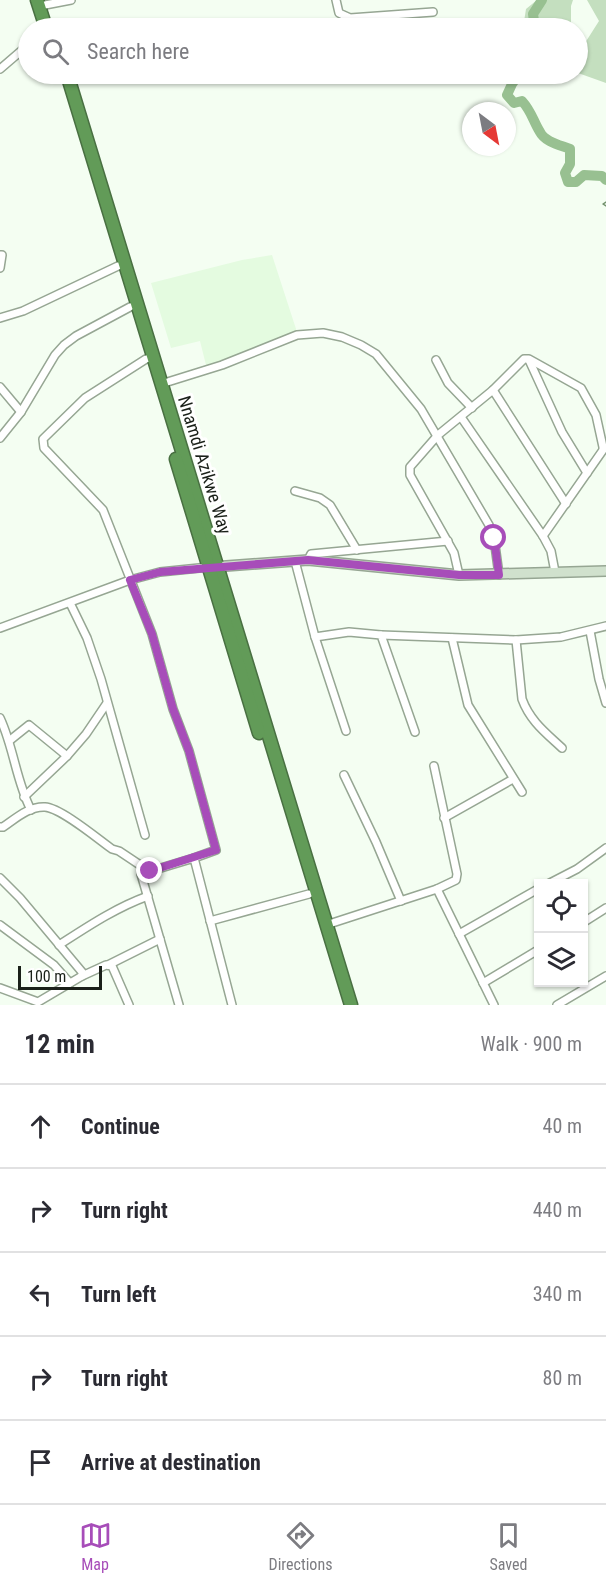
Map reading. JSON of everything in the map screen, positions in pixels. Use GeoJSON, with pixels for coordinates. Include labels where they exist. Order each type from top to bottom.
{"type":"FeatureCollection","features":[{"type":"Feature","properties":{"kind":"highway"},"geometry":{"type":"LineString","coordinates":[[42,2],[44,18]]}},
{"type":"Feature","properties":{"kind":"highway"},"geometry":{"type":"LineString","coordinates":[[42,2],[49,18]]}},
{"type":"Feature","properties":{"kind":"highway","name":"Nnamdi Azikwe Way"},"geometry":{"type":"LineString","coordinates":[[62,84],[130,307],[161,384],[343,1005]]}},
{"type":"Feature","properties":{"kind":"highway","name":"Nnamdi Azikwe Way"},"geometry":{"type":"LineString","coordinates":[[70,84],[149,358],[351,1005]]}},
{"type":"Feature","properties":{"kind":"street"},"geometry":{"type":"LineString","coordinates":[[42,2],[71,0]]}},
{"type":"Feature","properties":{"kind":"street"},"geometry":{"type":"LineString","coordinates":[[336,0],[339,13],[343,17],[350,18],[433,12]]}},
{"type":"Feature","properties":{"kind":"street"},"geometry":{"type":"LineString","coordinates":[[0,69],[18,54]]}},
{"type":"Feature","properties":{"kind":"street"},"geometry":{"type":"LineString","coordinates":[[0,255],[2,255],[0,268]]}},
{"type":"Feature","properties":{"kind":"street"},"geometry":{"type":"LineString","coordinates":[[0,318],[23,311],[118,266]]}},
{"type":"Feature","properties":{"kind":"street"},"geometry":{"type":"LineString","coordinates":[[1,435],[21,412],[55,355],[64,345],[76,336],[130,307]]}},
{"type":"Feature","properties":{"kind":"street"},"geometry":{"type":"LineString","coordinates":[[161,384],[222,365],[297,335],[323,333],[342,337],[376,354],[421,409],[489,525],[494,538],[499,575]]}},
{"type":"Feature","properties":{"kind":"street"},"geometry":{"type":"LineString","coordinates":[[149,358],[85,398],[42,442],[44,448],[103,510],[152,634],[173,709],[189,751],[216,850],[141,874],[179,1005]]}},
{"type":"Feature","properties":{"kind":"street"},"geometry":{"type":"LineString","coordinates":[[459,575],[455,556],[409,472],[410,467],[438,435],[493,390],[524,359],[529,359],[582,388],[596,415],[603,447],[543,536]]}},
{"type":"Feature","properties":{"kind":"street"},"geometry":{"type":"LineString","coordinates":[[529,359],[562,432],[587,472]]}},
{"type":"Feature","properties":{"kind":"street"},"geometry":{"type":"LineString","coordinates":[[436,360],[448,383],[472,408]]}},
{"type":"Feature","properties":{"kind":"street"},"geometry":{"type":"LineString","coordinates":[[0,387],[21,412]]}},
{"type":"Feature","properties":{"kind":"street"},"geometry":{"type":"LineString","coordinates":[[493,390],[566,504]]}},
{"type":"Feature","properties":{"kind":"street"},"geometry":{"type":"LineString","coordinates":[[461,417],[543,536],[551,551],[555,572]]}},
{"type":"Feature","properties":{"kind":"street"},"geometry":{"type":"LineString","coordinates":[[295,491],[320,498],[330,504],[357,550]]}},
{"type":"Feature","properties":{"kind":"street"},"geometry":{"type":"LineString","coordinates":[[308,560],[311,555],[448,541]]}},
{"type":"Feature","properties":{"kind":"street"},"geometry":{"type":"LineString","coordinates":[[0,628],[130,580],[160,572],[213,567],[308,560],[459,575],[606,571]]}},
{"type":"Feature","properties":{"kind":"street"},"geometry":{"type":"LineString","coordinates":[[295,561],[315,637],[346,731]]}},
{"type":"Feature","properties":{"kind":"street"},"geometry":{"type":"LineString","coordinates":[[70,603],[87,638],[101,679],[146,835]]}},
{"type":"Feature","properties":{"kind":"street"},"geometry":{"type":"LineString","coordinates":[[315,637],[349,632],[516,640],[561,637],[606,626]]}},
{"type":"Feature","properties":{"kind":"street"},"geometry":{"type":"LineString","coordinates":[[590,631],[606,703]]}},
{"type":"Feature","properties":{"kind":"street"},"geometry":{"type":"LineString","coordinates":[[381,635],[415,732]]}},
{"type":"Feature","properties":{"kind":"street"},"geometry":{"type":"LineString","coordinates":[[452,638],[468,705],[522,792]]}},
{"type":"Feature","properties":{"kind":"street"},"geometry":{"type":"LineString","coordinates":[[516,640],[525,708],[539,728],[562,748]]}},
{"type":"Feature","properties":{"kind":"street"},"geometry":{"type":"LineString","coordinates":[[24,797],[67,756],[86,734],[107,703]]}},
{"type":"Feature","properties":{"kind":"street"},"geometry":{"type":"LineString","coordinates":[[0,718],[9,741],[24,797],[31,810]]}},
{"type":"Feature","properties":{"kind":"street"},"geometry":{"type":"LineString","coordinates":[[9,741],[29,724],[67,756]]}},
{"type":"Feature","properties":{"kind":"street"},"geometry":{"type":"LineString","coordinates":[[326,925],[437,889],[456,880],[457,874],[434,766]]}},
{"type":"Feature","properties":{"kind":"street"},"geometry":{"type":"LineString","coordinates":[[344,775],[401,901]]}},
{"type":"Feature","properties":{"kind":"street"},"geometry":{"type":"LineString","coordinates":[[444,818],[513,779]]}},
{"type":"Feature","properties":{"kind":"street"},"geometry":{"type":"LineString","coordinates":[[0,827],[31,810],[45,807],[67,818],[112,849],[150,871]]}},
{"type":"Feature","properties":{"kind":"street"},"geometry":{"type":"LineString","coordinates":[[558,879],[577,869],[606,848]]}},
{"type":"Feature","properties":{"kind":"street"},"geometry":{"type":"LineString","coordinates":[[194,858],[232,1005]]}},
{"type":"Feature","properties":{"kind":"street"},"geometry":{"type":"LineString","coordinates":[[0,878],[21,898],[82,972],[82,976]]}},
{"type":"Feature","properties":{"kind":"street"},"geometry":{"type":"LineString","coordinates":[[437,889],[494,1005]]}},
{"type":"Feature","properties":{"kind":"street"},"geometry":{"type":"LineString","coordinates":[[459,934],[534,891]]}},
{"type":"Feature","properties":{"kind":"street"},"geometry":{"type":"LineString","coordinates":[[210,921],[309,894]]}},
{"type":"Feature","properties":{"kind":"street"},"geometry":{"type":"LineString","coordinates":[[59,945],[129,903],[148,896]]}},
{"type":"Feature","properties":{"kind":"street"},"geometry":{"type":"LineString","coordinates":[[588,919],[606,908]]}},
{"type":"Feature","properties":{"kind":"street"},"geometry":{"type":"LineString","coordinates":[[0,926],[54,965],[70,983]]}},
{"type":"Feature","properties":{"kind":"street"},"geometry":{"type":"LineString","coordinates":[[0,988],[38,1002],[82,976],[160,939]]}},
{"type":"Feature","properties":{"kind":"street"},"geometry":{"type":"LineString","coordinates":[[483,983],[534,952]]}},
{"type":"Feature","properties":{"kind":"street"},"geometry":{"type":"LineString","coordinates":[[108,965],[112,966],[129,1005]]}},
{"type":"Feature","properties":{"kind":"street"},"geometry":{"type":"LineString","coordinates":[[557,1005],[606,976]]}},
{"type":"Feature","properties":{"kind":"shaded area"},"geometry":{"type":"Polygon","coordinates":[[[537,0],[573,0],[571,18],[525,18],[526,9],[537,0]]]}},
{"type":"Feature","properties":{"kind":"shaded area"},"geometry":{"type":"Polygon","coordinates":[[[587,0],[606,0],[606,83],[588,77],[588,38],[599,21],[587,0]]]}},
{"type":"Feature","properties":{"kind":"shaded area"},"geometry":{"type":"Polygon","coordinates":[[[272,255],[297,332],[238,357],[206,365],[200,341],[171,348],[151,283],[242,260],[272,255]]]}},
{"type":"Feature","properties":{"kind":"waterway"},"geometry":{"type":"LineString","coordinates":[[534,18],[533,14],[542,0]]}},
{"type":"Feature","properties":{"kind":"waterway"},"geometry":{"type":"LineString","coordinates":[[512,84],[507,95],[514,103],[522,101],[542,135],[553,143],[570,149],[570,164],[565,173],[568,182],[576,182],[584,175],[602,176],[606,180]]}},
{"type":"Feature","properties":{"kind":"waterway"},"geometry":{"type":"LineString","coordinates":[[606,202],[603,204],[606,206]]}},
{"type":"Feature","properties":{"kind":"route"},"geometry":{"type":"LineString","coordinates":[[150,871],[216,850],[189,751],[173,709],[152,634],[130,580],[160,572],[308,560],[459,575],[499,575],[494,538]]}}]}
